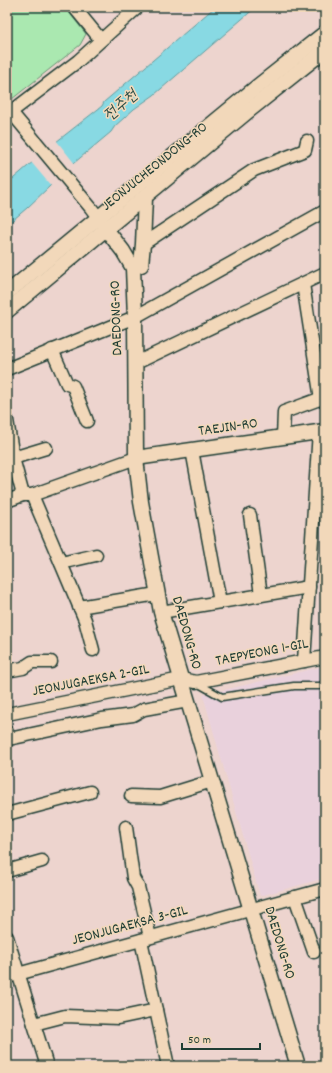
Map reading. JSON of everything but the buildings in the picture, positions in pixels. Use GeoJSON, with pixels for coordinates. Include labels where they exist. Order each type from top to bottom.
{"type":"FeatureCollection","features":[{"type":"Feature","properties":{"kind":"street"},"geometry":{"type":"LineString","coordinates":[[74,7],[101,40]]}},
{"type":"Feature","properties":{"kind":"street"},"geometry":{"type":"LineString","coordinates":[[99,218],[20,122],[9,114],[78,61],[138,7]]}},
{"type":"Feature","properties":{"kind":"street","name":"JEONJUCHEONDONG-RO"},"geometry":{"type":"LineString","coordinates":[[7,294],[325,33]]}},
{"type":"Feature","properties":{"kind":"street","name":"JEONJUCHEONDONG-RO"},"geometry":{"type":"LineString","coordinates":[[7,311],[99,218],[144,198],[325,50]]}},
{"type":"Feature","properties":{"kind":"street"},"geometry":{"type":"LineString","coordinates":[[143,244],[254,170],[305,150],[307,141]]}},
{"type":"Feature","properties":{"kind":"street"},"geometry":{"type":"LineString","coordinates":[[133,268],[141,265],[144,198]]}},
{"type":"Feature","properties":{"kind":"street"},"geometry":{"type":"LineString","coordinates":[[7,369],[135,317],[325,211]]}},
{"type":"Feature","properties":{"kind":"street","name":"DAEDONG-RO"},"geometry":{"type":"LineString","coordinates":[[99,218],[123,251],[133,268],[136,364],[136,458],[141,502],[161,612],[298,1066]]}},
{"type":"Feature","properties":{"kind":"street"},"geometry":{"type":"LineString","coordinates":[[136,364],[325,274]]}},
{"type":"Feature","properties":{"kind":"street"},"geometry":{"type":"LineString","coordinates":[[283,437],[284,412],[323,398],[304,284]]}},
{"type":"Feature","properties":{"kind":"street"},"geometry":{"type":"LineString","coordinates":[[52,350],[67,384],[73,386],[87,422]]}},
{"type":"Feature","properties":{"kind":"street"},"geometry":{"type":"LineString","coordinates":[[7,420],[8,436],[13,458],[28,495],[61,563],[85,620],[93,650]]}},
{"type":"Feature","properties":{"kind":"street"},"geometry":{"type":"LineString","coordinates":[[304,661],[322,431]]}},
{"type":"Feature","properties":{"kind":"street","name":"TAEJIN-RO"},"geometry":{"type":"LineString","coordinates":[[136,458],[322,431]]}},
{"type":"Feature","properties":{"kind":"street"},"geometry":{"type":"LineString","coordinates":[[13,458],[46,448]]}},
{"type":"Feature","properties":{"kind":"street"},"geometry":{"type":"LineString","coordinates":[[192,450],[220,602]]}},
{"type":"Feature","properties":{"kind":"street"},"geometry":{"type":"LineString","coordinates":[[7,501],[136,458]]}},
{"type":"Feature","properties":{"kind":"street"},"geometry":{"type":"LineString","coordinates":[[250,515],[261,595]]}},
{"type":"Feature","properties":{"kind":"street"},"geometry":{"type":"LineString","coordinates":[[61,563],[96,555]]}},
{"type":"Feature","properties":{"kind":"street"},"geometry":{"type":"LineString","coordinates":[[161,612],[309,587]]}},
{"type":"Feature","properties":{"kind":"street"},"geometry":{"type":"LineString","coordinates":[[79,607],[157,594]]}},
{"type":"Feature","properties":{"kind":"street","name":"TAEPYEONG 1-GIL"},"geometry":{"type":"LineString","coordinates":[[181,679],[196,682],[325,656]]}},
{"type":"Feature","properties":{"kind":"street","name":"JEONJUGAEKSA 2-GIL"},"geometry":{"type":"LineString","coordinates":[[7,671],[23,668],[32,662],[51,662]]}},
{"type":"Feature","properties":{"kind":"street","name":"JEONJUGAEKSA 2-GIL"},"geometry":{"type":"LineString","coordinates":[[7,714],[181,679]]}},
{"type":"Feature","properties":{"kind":"street"},"geometry":{"type":"LineString","coordinates":[[7,732],[9,739],[102,719],[132,715],[144,709],[188,701]]}},
{"type":"Feature","properties":{"kind":"street"},"geometry":{"type":"LineString","coordinates":[[131,796],[160,797],[212,781]]}},
{"type":"Feature","properties":{"kind":"street"},"geometry":{"type":"LineString","coordinates":[[7,814],[90,792]]}},
{"type":"Feature","properties":{"kind":"street"},"geometry":{"type":"LineString","coordinates":[[126,827],[133,878],[138,887],[156,1010],[168,1066]]}},
{"type":"Feature","properties":{"kind":"street"},"geometry":{"type":"LineString","coordinates":[[7,871],[42,861]]}},
{"type":"Feature","properties":{"kind":"street","name":"JEONJUGAEKSA 3-GIL"},"geometry":{"type":"LineString","coordinates":[[13,975],[325,889]]}},
{"type":"Feature","properties":{"kind":"street"},"geometry":{"type":"LineString","coordinates":[[295,897],[314,952]]}},
{"type":"Feature","properties":{"kind":"street"},"geometry":{"type":"LineString","coordinates":[[7,937],[13,975],[34,1024],[47,1066]]}},
{"type":"Feature","properties":{"kind":"street"},"geometry":{"type":"LineString","coordinates":[[34,1024],[65,1016],[118,1018],[156,1010]]}},
{"type":"Feature","properties":{"kind":"lane"},"geometry":{"type":"LineString","coordinates":[[196,682],[222,696],[294,686],[320,686],[325,684]]}},
{"type":"Feature","properties":{"kind":"shaded area"},"geometry":{"type":"Polygon","coordinates":[[[325,666],[325,878],[260,896],[203,695],[325,666]]]}},
{"type":"Feature","properties":{"kind":"green space"},"geometry":{"type":"Polygon","coordinates":[[[7,7],[53,7],[68,11],[86,34],[80,45],[7,103],[7,7]]]}},
{"type":"Feature","properties":{"kind":"water","name":"전주천"},"geometry":{"type":"Polygon","coordinates":[[[215,7],[256,7],[154,95],[134,109],[115,126],[111,132],[74,163],[7,225],[7,184],[56,142],[102,106],[104,102],[215,7]]]}},
{"type":"Feature","properties":{"kind":"pier"},"geometry":{"type":"Polygon","coordinates":[[[56,140],[75,164],[52,187],[31,162],[56,140]]]}}]}
